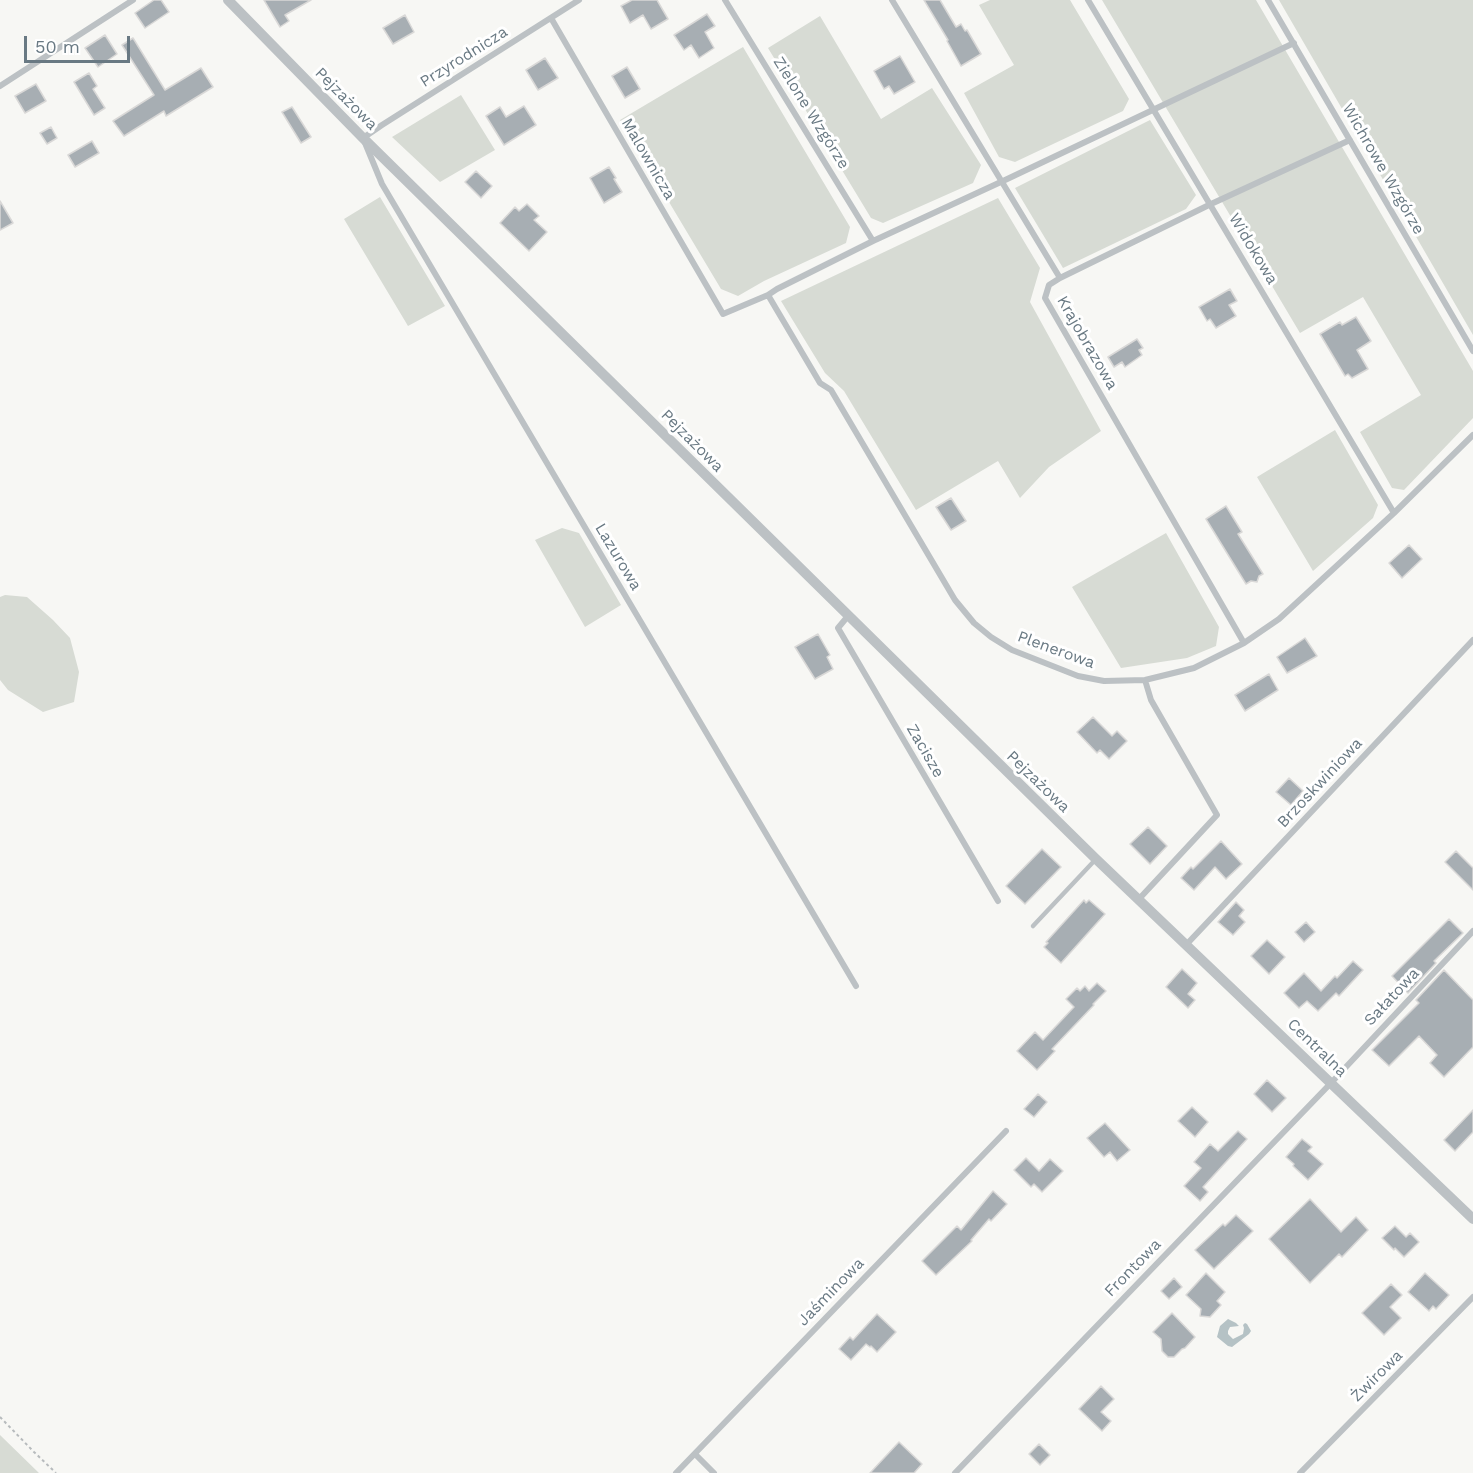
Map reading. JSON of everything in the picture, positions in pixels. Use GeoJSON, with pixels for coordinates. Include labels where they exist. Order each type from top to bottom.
{"type":"FeatureCollection","features":[{"type":"Feature","properties":{"kind":"street"},"geometry":{"type":"LineString","coordinates":[[0,86],[133,0]]}},
{"type":"Feature","properties":{"kind":"street","name":"Pejzażowa"},"geometry":{"type":"LineString","coordinates":[[228,0],[363,138],[1139,899]]}},
{"type":"Feature","properties":{"kind":"street","name":"Przyrodnicza"},"geometry":{"type":"LineString","coordinates":[[363,138],[579,0]]}},
{"type":"Feature","properties":{"kind":"street","name":"Zielone Wzgórze"},"geometry":{"type":"LineString","coordinates":[[725,0],[873,241]]}},
{"type":"Feature","properties":{"kind":"street","name":"Krajobrazowa"},"geometry":{"type":"LineString","coordinates":[[892,0],[1060,278],[1049,285],[1046,298],[1244,643]]}},
{"type":"Feature","properties":{"kind":"street","name":"Widokowa"},"geometry":{"type":"LineString","coordinates":[[1088,0],[1394,513]]}},
{"type":"Feature","properties":{"kind":"street","name":"Wichrowe Wzgórze"},"geometry":{"type":"LineString","coordinates":[[1268,0],[1473,351]]}},
{"type":"Feature","properties":{"kind":"street","name":"Malownicza"},"geometry":{"type":"LineString","coordinates":[[550,18],[723,314],[768,295]]}},
{"type":"Feature","properties":{"kind":"street"},"geometry":{"type":"LineString","coordinates":[[768,295],[873,241],[1293,43]]}},
{"type":"Feature","properties":{"kind":"street","name":"Lazurowa"},"geometry":{"type":"LineString","coordinates":[[363,138],[382,184],[856,986]]}},
{"type":"Feature","properties":{"kind":"street"},"geometry":{"type":"LineString","coordinates":[[1060,278],[1211,204],[1350,140]]}},
{"type":"Feature","properties":{"kind":"street","name":"Plenerowa"},"geometry":{"type":"LineString","coordinates":[[768,295],[820,383],[831,390],[955,600],[974,623],[991,638],[1012,650],[1078,676],[1104,681],[1145,680],[1194,668],[1244,643],[1279,619],[1394,513],[1473,435]]}},
{"type":"Feature","properties":{"kind":"street","name":"Zacisze"},"geometry":{"type":"LineString","coordinates":[[848,616],[838,628],[998,901]]}},
{"type":"Feature","properties":{"kind":"street","name":"Brzoskwiniowa"},"geometry":{"type":"LineString","coordinates":[[1186,945],[1473,640]]}},
{"type":"Feature","properties":{"kind":"street"},"geometry":{"type":"LineString","coordinates":[[1139,899],[1217,815],[1151,700],[1145,680]]}},
{"type":"Feature","properties":{"kind":"street","name":"Centralna"},"geometry":{"type":"LineString","coordinates":[[1139,899],[1473,1219]]}},
{"type":"Feature","properties":{"kind":"street","name":"Sałatowa"},"geometry":{"type":"LineString","coordinates":[[1331,1083],[1473,931]]}},
{"type":"Feature","properties":{"kind":"street","name":"Frontowa"},"geometry":{"type":"LineString","coordinates":[[955,1473],[1331,1083]]}},
{"type":"Feature","properties":{"kind":"street","name":"Jaśminowa"},"geometry":{"type":"LineString","coordinates":[[676,1473],[1006,1131]]}},
{"type":"Feature","properties":{"kind":"street","name":"Żwirowa"},"geometry":{"type":"LineString","coordinates":[[1300,1473],[1473,1297]]}},
{"type":"Feature","properties":{"kind":"street"},"geometry":{"type":"LineString","coordinates":[[694,1454],[714,1473]]}},
{"type":"Feature","properties":{"kind":"lane"},"geometry":{"type":"LineString","coordinates":[[1033,926],[1096,859]]}},
{"type":"Feature","properties":{"kind":"path"},"geometry":{"type":"LineString","coordinates":[[0,1417],[56,1473]]}},
{"type":"Feature","properties":{"kind":"shaded area"},"geometry":{"type":"Polygon","coordinates":[[[990,0],[1070,0],[1129,99],[1123,111],[1015,162],[999,157],[964,93],[1014,65],[979,5],[990,0]]]}},
{"type":"Feature","properties":{"kind":"shaded area"},"geometry":{"type":"Polygon","coordinates":[[[1102,0],[1256,0],[1473,371],[1473,418],[1404,490],[1392,488],[1360,432],[1421,395],[1363,297],[1300,333],[1102,0]]]}},
{"type":"Feature","properties":{"kind":"shaded area"},"geometry":{"type":"Polygon","coordinates":[[[1279,0],[1473,0],[1473,335],[1279,0]]]}},
{"type":"Feature","properties":{"kind":"shaded area"},"geometry":{"type":"Polygon","coordinates":[[[820,16],[881,119],[932,88],[981,165],[973,183],[883,223],[871,218],[768,48],[820,16]]]}},
{"type":"Feature","properties":{"kind":"shaded area"},"geometry":{"type":"Polygon","coordinates":[[[743,47],[850,227],[846,243],[764,281],[738,296],[721,289],[620,120],[743,47]]]}},
{"type":"Feature","properties":{"kind":"shaded area"},"geometry":{"type":"Polygon","coordinates":[[[461,95],[495,150],[440,182],[392,137],[461,95]]]}},
{"type":"Feature","properties":{"kind":"shaded area"},"geometry":{"type":"Polygon","coordinates":[[[1150,120],[1196,195],[1186,209],[1063,268],[1015,188],[1150,120]]]}},
{"type":"Feature","properties":{"kind":"shaded area"},"geometry":{"type":"Polygon","coordinates":[[[380,197],[445,306],[408,326],[344,219],[380,197]]]}},
{"type":"Feature","properties":{"kind":"shaded area"},"geometry":{"type":"Polygon","coordinates":[[[998,198],[1040,268],[1030,302],[1101,431],[1049,467],[1020,498],[998,461],[916,510],[844,391],[825,373],[781,301],[998,198]]]}},
{"type":"Feature","properties":{"kind":"shaded area"},"geometry":{"type":"Polygon","coordinates":[[[1335,430],[1378,505],[1373,518],[1313,571],[1257,477],[1335,430]]]}},
{"type":"Feature","properties":{"kind":"shaded area"},"geometry":{"type":"Polygon","coordinates":[[[562,528],[579,533],[621,605],[585,627],[535,540],[562,528]]]}},
{"type":"Feature","properties":{"kind":"shaded area"},"geometry":{"type":"Polygon","coordinates":[[[1166,533],[1219,627],[1216,646],[1187,658],[1121,668],[1072,587],[1166,533]]]}},
{"type":"Feature","properties":{"kind":"shaded area"},"geometry":{"type":"Polygon","coordinates":[[[5,595],[27,597],[70,638],[79,672],[74,702],[43,712],[8,690],[0,680],[0,597],[5,595]]]}},
{"type":"Feature","properties":{"kind":"shaded area"},"geometry":{"type":"Polygon","coordinates":[[[1228,1319],[1239,1326],[1230,1327],[1228,1331],[1233,1339],[1243,1334],[1245,1323],[1251,1331],[1232,1347],[1217,1337],[1220,1326],[1228,1319]]]}},
{"type":"Feature","properties":{"kind":"shaded area"},"geometry":{"type":"Polygon","coordinates":[[[0,1435],[39,1473],[0,1473],[0,1435]]]}},
{"type":"Feature","properties":{"kind":"building"},"geometry":{"type":"Polygon","coordinates":[[[154,0],[161,0],[169,12],[145,28],[135,13],[154,0]]]}},
{"type":"Feature","properties":{"kind":"building"},"geometry":{"type":"Polygon","coordinates":[[[264,0],[311,0],[285,15],[289,21],[280,27],[264,0]]]}},
{"type":"Feature","properties":{"kind":"building"},"geometry":{"type":"Polygon","coordinates":[[[632,0],[657,0],[668,19],[651,29],[643,15],[630,23],[621,6],[632,0]]]}},
{"type":"Feature","properties":{"kind":"building"},"geometry":{"type":"Polygon","coordinates":[[[924,0],[940,0],[956,27],[961,24],[965,31],[967,30],[981,54],[961,66],[924,0]]]}},
{"type":"Feature","properties":{"kind":"building"},"geometry":{"type":"Polygon","coordinates":[[[707,14],[715,26],[705,32],[714,48],[699,58],[691,45],[684,50],[674,35],[707,14]]]}},
{"type":"Feature","properties":{"kind":"building"},"geometry":{"type":"Polygon","coordinates":[[[405,15],[414,32],[393,44],[383,28],[405,15]]]}},
{"type":"Feature","properties":{"kind":"building"},"geometry":{"type":"Polygon","coordinates":[[[105,35],[117,54],[98,67],[85,48],[105,35]]]}},
{"type":"Feature","properties":{"kind":"building"},"geometry":{"type":"Polygon","coordinates":[[[133,38],[165,90],[201,68],[213,87],[166,116],[164,111],[124,136],[113,121],[154,95],[122,45],[133,38]]]}},
{"type":"Feature","properties":{"kind":"building"},"geometry":{"type":"Polygon","coordinates":[[[900,56],[915,82],[894,94],[889,86],[884,89],[874,71],[900,56]]]}},
{"type":"Feature","properties":{"kind":"building"},"geometry":{"type":"Polygon","coordinates":[[[545,58],[558,78],[538,90],[526,70],[545,58]]]}},
{"type":"Feature","properties":{"kind":"building"},"geometry":{"type":"Polygon","coordinates":[[[627,67],[640,89],[625,98],[612,76],[627,67]]]}},
{"type":"Feature","properties":{"kind":"building"},"geometry":{"type":"Polygon","coordinates":[[[89,73],[97,86],[93,89],[105,108],[94,115],[74,82],[89,73]]]}},
{"type":"Feature","properties":{"kind":"building"},"geometry":{"type":"Polygon","coordinates":[[[36,84],[46,101],[25,113],[15,96],[36,84]]]}},
{"type":"Feature","properties":{"kind":"building"},"geometry":{"type":"Polygon","coordinates":[[[524,106],[536,125],[504,145],[486,116],[500,107],[506,117],[524,106]]]}},
{"type":"Feature","properties":{"kind":"building"},"geometry":{"type":"Polygon","coordinates":[[[292,107],[311,137],[301,143],[282,112],[292,107]]]}},
{"type":"Feature","properties":{"kind":"building"},"geometry":{"type":"Polygon","coordinates":[[[51,127],[57,138],[47,144],[40,133],[51,127]]]}},
{"type":"Feature","properties":{"kind":"building"},"geometry":{"type":"Polygon","coordinates":[[[92,141],[99,153],[75,167],[68,155],[92,141]]]}},
{"type":"Feature","properties":{"kind":"building"},"geometry":{"type":"Polygon","coordinates":[[[609,167],[622,192],[604,203],[590,178],[609,167]]]}},
{"type":"Feature","properties":{"kind":"building"},"geometry":{"type":"Polygon","coordinates":[[[476,171],[492,186],[481,198],[465,182],[476,171]]]}},
{"type":"Feature","properties":{"kind":"building"},"geometry":{"type":"Polygon","coordinates":[[[0,201],[13,223],[0,230],[0,201]]]}},
{"type":"Feature","properties":{"kind":"building"},"geometry":{"type":"Polygon","coordinates":[[[527,204],[539,216],[534,220],[547,232],[529,251],[500,223],[515,207],[519,211],[527,204]]]}},
{"type":"Feature","properties":{"kind":"building"},"geometry":{"type":"Polygon","coordinates":[[[1230,289],[1237,301],[1229,305],[1236,316],[1216,328],[1210,319],[1207,321],[1199,307],[1230,289]]]}},
{"type":"Feature","properties":{"kind":"building"},"geometry":{"type":"Polygon","coordinates":[[[1356,317],[1371,341],[1357,350],[1368,369],[1352,378],[1348,374],[1345,376],[1320,334],[1340,322],[1342,325],[1356,317]]]}},
{"type":"Feature","properties":{"kind":"building"},"geometry":{"type":"Polygon","coordinates":[[[1137,339],[1143,348],[1139,350],[1142,355],[1125,367],[1122,362],[1114,367],[1108,357],[1137,339]]]}},
{"type":"Feature","properties":{"kind":"building"},"geometry":{"type":"Polygon","coordinates":[[[951,498],[966,521],[951,530],[936,507],[951,498]]]}},
{"type":"Feature","properties":{"kind":"building"},"geometry":{"type":"Polygon","coordinates":[[[1226,506],[1242,532],[1238,534],[1263,574],[1259,576],[1257,582],[1251,581],[1246,584],[1206,519],[1226,506]]]}},
{"type":"Feature","properties":{"kind":"building"},"geometry":{"type":"Polygon","coordinates":[[[1409,545],[1422,559],[1402,578],[1389,563],[1409,545]]]}},
{"type":"Feature","properties":{"kind":"building"},"geometry":{"type":"Polygon","coordinates":[[[818,634],[830,655],[827,657],[833,669],[815,679],[795,647],[818,634]]]}},
{"type":"Feature","properties":{"kind":"building"},"geometry":{"type":"Polygon","coordinates":[[[1305,638],[1317,656],[1287,673],[1277,657],[1305,638]]]}},
{"type":"Feature","properties":{"kind":"building"},"geometry":{"type":"Polygon","coordinates":[[[1269,674],[1278,690],[1245,711],[1235,695],[1269,674]]]}},
{"type":"Feature","properties":{"kind":"building"},"geometry":{"type":"Polygon","coordinates":[[[1093,717],[1112,736],[1117,731],[1127,741],[1109,759],[1100,750],[1097,753],[1077,732],[1093,717]]]}},
{"type":"Feature","properties":{"kind":"building"},"geometry":{"type":"Polygon","coordinates":[[[1289,778],[1303,791],[1291,805],[1276,792],[1289,778]]]}},
{"type":"Feature","properties":{"kind":"building"},"geometry":{"type":"Polygon","coordinates":[[[1148,827],[1167,846],[1150,864],[1130,844],[1148,827]]]}},
{"type":"Feature","properties":{"kind":"building"},"geometry":{"type":"Polygon","coordinates":[[[1221,841],[1242,864],[1226,879],[1215,867],[1194,890],[1181,878],[1221,841]]]}},
{"type":"Feature","properties":{"kind":"building"},"geometry":{"type":"Polygon","coordinates":[[[1042,849],[1061,867],[1025,904],[1006,886],[1042,849]]]}},
{"type":"Feature","properties":{"kind":"building"},"geometry":{"type":"Polygon","coordinates":[[[1456,851],[1473,868],[1473,890],[1445,862],[1456,851]]]}},
{"type":"Feature","properties":{"kind":"building"},"geometry":{"type":"Polygon","coordinates":[[[1084,900],[1086,903],[1089,900],[1105,914],[1061,963],[1044,947],[1084,900]]]}},
{"type":"Feature","properties":{"kind":"building"},"geometry":{"type":"Polygon","coordinates":[[[1236,902],[1244,910],[1239,916],[1245,922],[1233,935],[1218,922],[1236,902]]]}},
{"type":"Feature","properties":{"kind":"building"},"geometry":{"type":"Polygon","coordinates":[[[1449,919],[1463,933],[1434,961],[1436,963],[1408,993],[1392,976],[1449,919]]]}},
{"type":"Feature","properties":{"kind":"building"},"geometry":{"type":"Polygon","coordinates":[[[1306,922],[1315,932],[1304,942],[1295,932],[1306,922]]]}},
{"type":"Feature","properties":{"kind":"building"},"geometry":{"type":"Polygon","coordinates":[[[1267,940],[1285,957],[1269,974],[1251,956],[1267,940]]]}},
{"type":"Feature","properties":{"kind":"building"},"geometry":{"type":"Polygon","coordinates":[[[1353,961],[1363,970],[1339,996],[1336,993],[1318,1011],[1307,1001],[1299,1008],[1284,993],[1304,973],[1321,991],[1353,961]]]}},
{"type":"Feature","properties":{"kind":"building"},"geometry":{"type":"Polygon","coordinates":[[[1182,969],[1197,983],[1188,994],[1195,1000],[1188,1008],[1166,987],[1182,969]]]}},
{"type":"Feature","properties":{"kind":"building"},"geometry":{"type":"Polygon","coordinates":[[[1444,970],[1473,1000],[1473,1047],[1444,1077],[1430,1063],[1437,1055],[1419,1036],[1389,1066],[1372,1050],[1419,1003],[1416,1000],[1444,970]]]}},
{"type":"Feature","properties":{"kind":"building"},"geometry":{"type":"Polygon","coordinates":[[[1097,983],[1106,991],[1052,1049],[1055,1051],[1037,1070],[1017,1051],[1035,1032],[1043,1040],[1074,1007],[1066,999],[1077,988],[1080,991],[1085,986],[1089,991],[1097,983]]]}},
{"type":"Feature","properties":{"kind":"building"},"geometry":{"type":"Polygon","coordinates":[[[1267,1080],[1286,1098],[1272,1112],[1254,1094],[1267,1080]]]}},
{"type":"Feature","properties":{"kind":"building"},"geometry":{"type":"Polygon","coordinates":[[[1038,1094],[1047,1102],[1034,1117],[1024,1109],[1038,1094]]]}},
{"type":"Feature","properties":{"kind":"building"},"geometry":{"type":"Polygon","coordinates":[[[1192,1107],[1208,1122],[1195,1137],[1178,1121],[1192,1107]]]}},
{"type":"Feature","properties":{"kind":"building"},"geometry":{"type":"Polygon","coordinates":[[[1473,1110],[1473,1132],[1455,1151],[1444,1140],[1473,1110]]]}},
{"type":"Feature","properties":{"kind":"building"},"geometry":{"type":"Polygon","coordinates":[[[1105,1123],[1130,1150],[1117,1161],[1110,1152],[1104,1157],[1087,1138],[1105,1123]]]}},
{"type":"Feature","properties":{"kind":"building"},"geometry":{"type":"Polygon","coordinates":[[[1238,1131],[1247,1139],[1203,1187],[1208,1192],[1200,1201],[1184,1186],[1201,1168],[1194,1162],[1210,1144],[1218,1151],[1238,1131]]]}},
{"type":"Feature","properties":{"kind":"building"},"geometry":{"type":"Polygon","coordinates":[[[1302,1139],[1312,1147],[1308,1151],[1323,1164],[1308,1180],[1286,1157],[1302,1139]]]}},
{"type":"Feature","properties":{"kind":"building"},"geometry":{"type":"Polygon","coordinates":[[[1026,1158],[1039,1171],[1050,1159],[1063,1171],[1042,1192],[1034,1184],[1031,1187],[1014,1170],[1026,1158]]]}},
{"type":"Feature","properties":{"kind":"building"},"geometry":{"type":"Polygon","coordinates":[[[993,1191],[1007,1204],[991,1221],[989,1219],[972,1241],[936,1275],[922,1261],[957,1226],[961,1230],[993,1191]]]}},
{"type":"Feature","properties":{"kind":"building"},"geometry":{"type":"Polygon","coordinates":[[[1310,1199],[1341,1232],[1356,1217],[1368,1230],[1342,1257],[1339,1254],[1310,1283],[1269,1239],[1310,1199]]]}},
{"type":"Feature","properties":{"kind":"building"},"geometry":{"type":"Polygon","coordinates":[[[1236,1215],[1253,1231],[1214,1269],[1195,1250],[1236,1215]]]}},
{"type":"Feature","properties":{"kind":"building"},"geometry":{"type":"Polygon","coordinates":[[[1395,1226],[1406,1237],[1410,1233],[1419,1242],[1404,1257],[1382,1238],[1395,1226]]]}},
{"type":"Feature","properties":{"kind":"building"},"geometry":{"type":"Polygon","coordinates":[[[1206,1273],[1225,1292],[1217,1301],[1221,1305],[1210,1317],[1200,1316],[1201,1309],[1186,1295],[1206,1273]]]}},
{"type":"Feature","properties":{"kind":"building"},"geometry":{"type":"Polygon","coordinates":[[[1425,1273],[1449,1295],[1436,1309],[1433,1306],[1429,1311],[1408,1292],[1425,1273]]]}},
{"type":"Feature","properties":{"kind":"building"},"geometry":{"type":"Polygon","coordinates":[[[1174,1278],[1182,1287],[1169,1299],[1161,1291],[1174,1278]]]}},
{"type":"Feature","properties":{"kind":"building"},"geometry":{"type":"Polygon","coordinates":[[[1391,1284],[1402,1295],[1390,1307],[1401,1318],[1384,1335],[1362,1313],[1391,1284]]]}},
{"type":"Feature","properties":{"kind":"building"},"geometry":{"type":"Polygon","coordinates":[[[1172,1313],[1195,1337],[1174,1357],[1168,1357],[1162,1351],[1161,1339],[1153,1332],[1172,1313]]]}},
{"type":"Feature","properties":{"kind":"building"},"geometry":{"type":"Polygon","coordinates":[[[877,1314],[896,1332],[877,1352],[866,1344],[851,1360],[839,1349],[850,1337],[853,1340],[877,1314]]]}},
{"type":"Feature","properties":{"kind":"building"},"geometry":{"type":"Polygon","coordinates":[[[1101,1386],[1114,1399],[1101,1412],[1111,1421],[1102,1431],[1079,1409],[1101,1386]]]}},
{"type":"Feature","properties":{"kind":"building"},"geometry":{"type":"Polygon","coordinates":[[[899,1442],[922,1464],[914,1473],[870,1473],[899,1442]]]}},
{"type":"Feature","properties":{"kind":"building"},"geometry":{"type":"Polygon","coordinates":[[[1039,1444],[1050,1455],[1040,1465],[1029,1454],[1039,1444]]]}}]}
